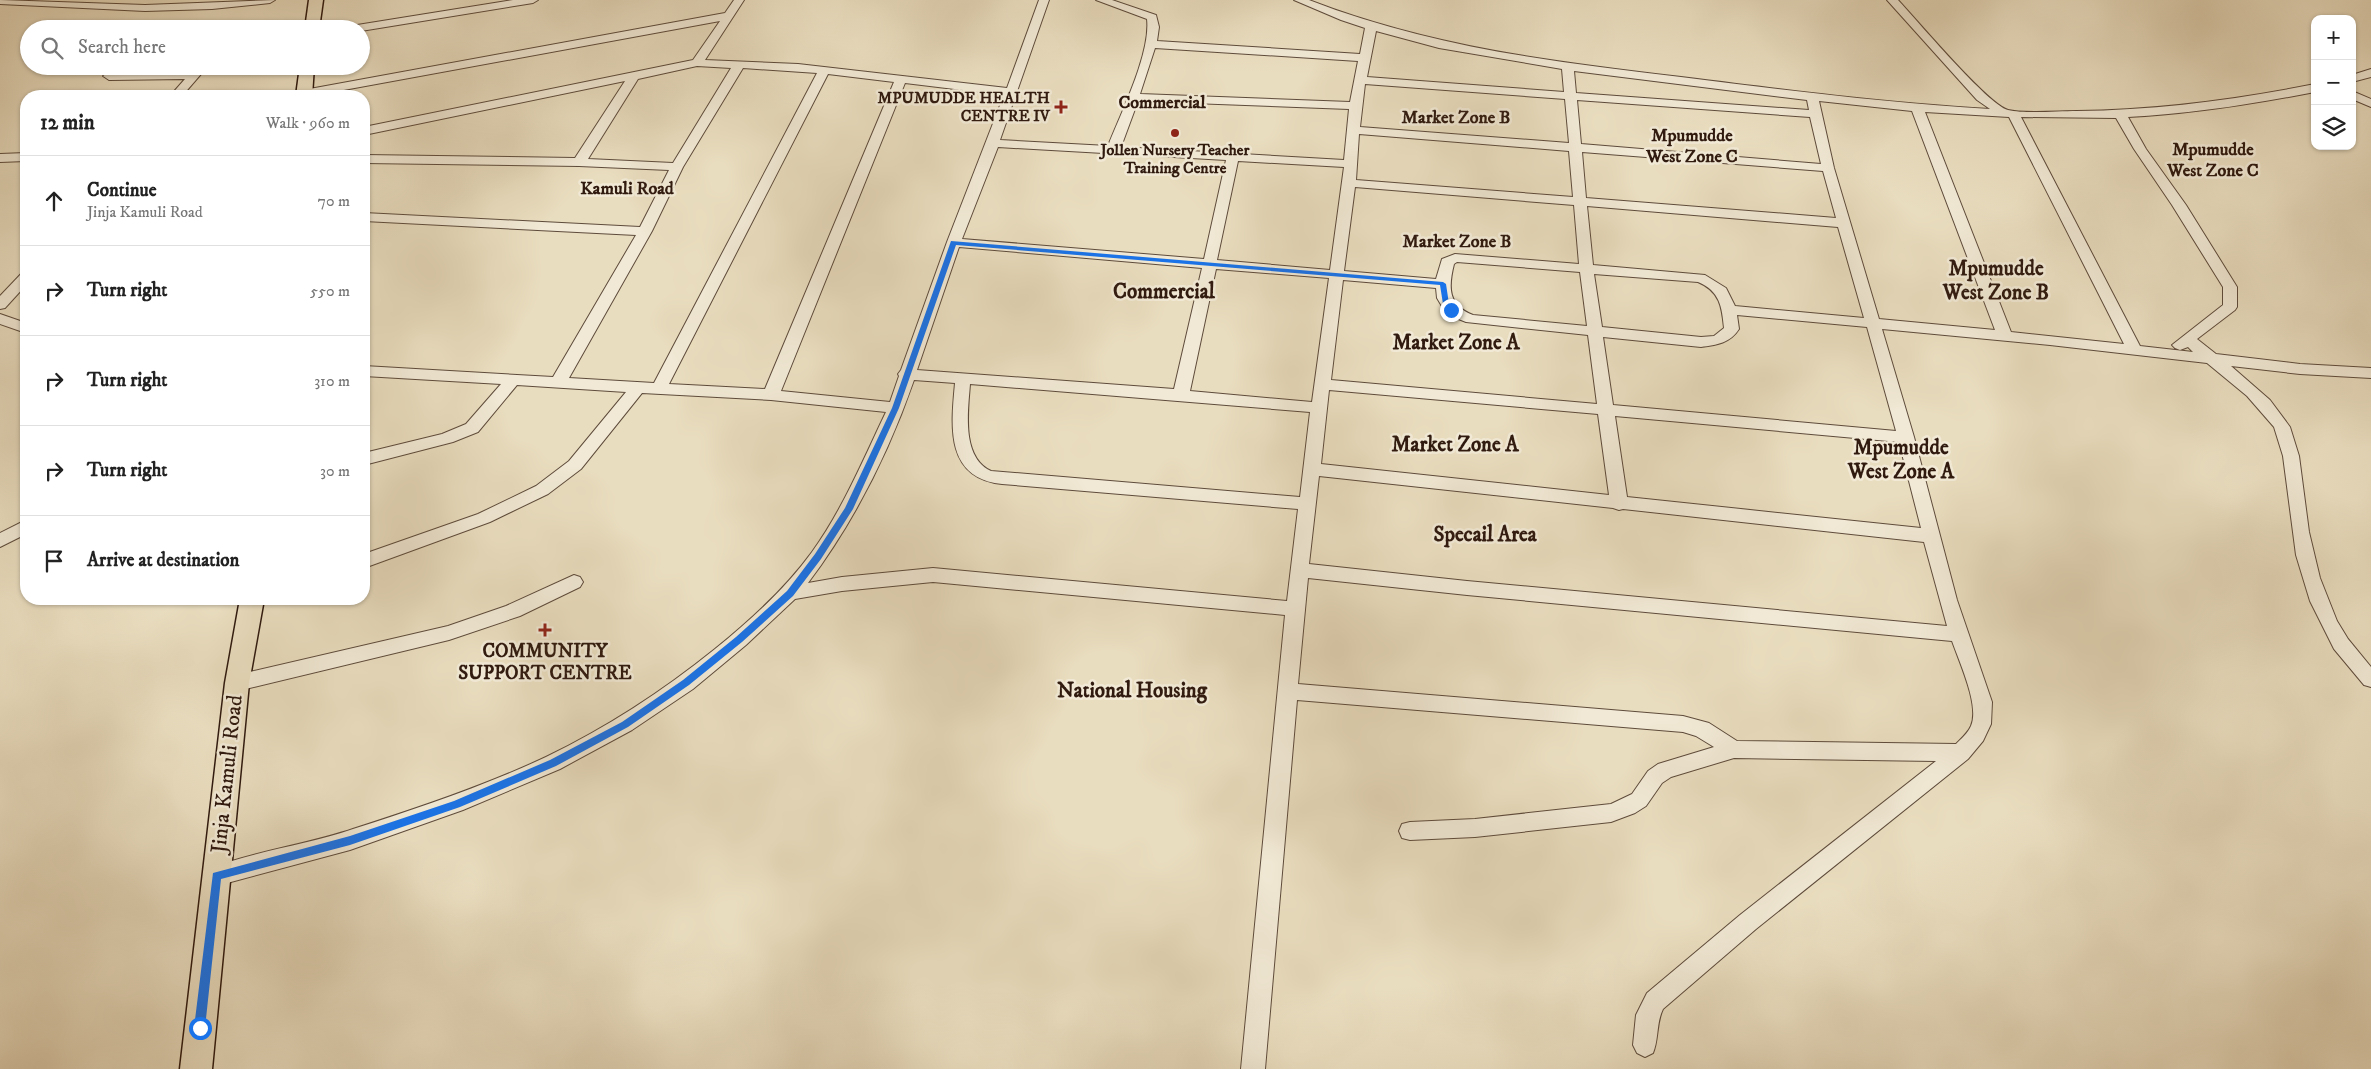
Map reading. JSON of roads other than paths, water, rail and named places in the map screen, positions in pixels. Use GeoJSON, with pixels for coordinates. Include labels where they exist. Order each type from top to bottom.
{"type":"FeatureCollection","features":[{"type":"Feature","properties":{"kind":"main road"},"geometry":{"type":"LineString","coordinates":[[313,20],[316,0]]}},
{"type":"Feature","properties":{"kind":"main road"},"geometry":{"type":"LineString","coordinates":[[305,90],[306,75]]}},
{"type":"Feature","properties":{"kind":"main road","name":"Jinja Kamuli Road"},"geometry":{"type":"LineString","coordinates":[[196,1069],[237,683],[251,605]]}},
{"type":"Feature","properties":{"kind":"street"},"geometry":{"type":"LineString","coordinates":[[0,1],[146,8],[212,6],[270,0]]}},
{"type":"Feature","properties":{"kind":"street"},"geometry":{"type":"LineString","coordinates":[[370,26],[533,0]]}},
{"type":"Feature","properties":{"kind":"street"},"geometry":{"type":"LineString","coordinates":[[697,64],[727,16],[740,0]]}},
{"type":"Feature","properties":{"kind":"street"},"geometry":{"type":"LineString","coordinates":[[216,876],[350,840],[456,804],[553,763],[625,724],[686,682],[739,640],[790,593],[818,556],[849,509],[896,408],[906,374],[954,242],[993,143],[1044,0]]}},
{"type":"Feature","properties":{"kind":"street"},"geometry":{"type":"LineString","coordinates":[[1101,0],[1152,17],[1155,22],[1151,44],[1113,150]]}},
{"type":"Feature","properties":{"kind":"street"},"geometry":{"type":"LineString","coordinates":[[1299,0],[1371,27],[1502,58],[1812,97],[1917,108],[2009,113],[2120,114],[2246,102],[2311,89]]}},
{"type":"Feature","properties":{"kind":"street"},"geometry":{"type":"LineString","coordinates":[[1892,0],[1981,96],[2009,113],[2135,350]]}},
{"type":"Feature","properties":{"kind":"street"},"geometry":{"type":"LineString","coordinates":[[331,90],[727,16]]}},
{"type":"Feature","properties":{"kind":"street"},"geometry":{"type":"LineString","coordinates":[[1253,1069],[1295,609],[1349,183],[1355,106],[1371,27]]}},
{"type":"Feature","properties":{"kind":"street"},"geometry":{"type":"LineString","coordinates":[[1151,44],[1365,58]]}},
{"type":"Feature","properties":{"kind":"street"},"geometry":{"type":"LineString","coordinates":[[370,130],[697,64],[824,70],[900,81],[1010,92]]}},
{"type":"Feature","properties":{"kind":"street"},"geometry":{"type":"LineString","coordinates":[[559,382],[645,231],[677,167],[739,65]]}},
{"type":"Feature","properties":{"kind":"street"},"geometry":{"type":"LineString","coordinates":[[1568,67],[1578,202],[1594,333],[1619,504]]}},
{"type":"Feature","properties":{"kind":"street"},"geometry":{"type":"LineString","coordinates":[[659,388],[824,70]]}},
{"type":"Feature","properties":{"kind":"street"},"geometry":{"type":"LineString","coordinates":[[2356,77],[2371,73]]}},
{"type":"Feature","properties":{"kind":"street"},"geometry":{"type":"LineString","coordinates":[[109,76],[127,75]]}},
{"type":"Feature","properties":{"kind":"street"},"geometry":{"type":"LineString","coordinates":[[181,90],[194,75]]}},
{"type":"Feature","properties":{"kind":"street"},"geometry":{"type":"LineString","coordinates":[[579,162],[634,76]]}},
{"type":"Feature","properties":{"kind":"street"},"geometry":{"type":"LineString","coordinates":[[1361,80],[1815,114]]}},
{"type":"Feature","properties":{"kind":"street"},"geometry":{"type":"LineString","coordinates":[[770,395],[900,81]]}},
{"type":"Feature","properties":{"kind":"street"},"geometry":{"type":"LineString","coordinates":[[1977,112],[1981,96]]}},
{"type":"Feature","properties":{"kind":"street"},"geometry":{"type":"LineString","coordinates":[[1132,97],[1355,106]]}},
{"type":"Feature","properties":{"kind":"street"},"geometry":{"type":"LineString","coordinates":[[1645,1045],[1648,1014],[1655,1001],[1748,922],[1961,753],[1981,729],[1985,716],[1948,600],[1906,437],[1828,168],[1812,97]]}},
{"type":"Feature","properties":{"kind":"street"},"geometry":{"type":"LineString","coordinates":[[2356,97],[2371,103]]}},
{"type":"Feature","properties":{"kind":"street"},"geometry":{"type":"LineString","coordinates":[[1917,108],[2005,336]]}},
{"type":"Feature","properties":{"kind":"street"},"geometry":{"type":"LineString","coordinates":[[2120,114],[2140,149],[2179,204],[2230,287],[2230,307],[2188,339],[2167,352]]}},
{"type":"Feature","properties":{"kind":"street"},"geometry":{"type":"LineString","coordinates":[[1354,130],[1828,168]]}},
{"type":"Feature","properties":{"kind":"street"},"geometry":{"type":"LineString","coordinates":[[993,143],[1350,164]]}},
{"type":"Feature","properties":{"kind":"street"},"geometry":{"type":"LineString","coordinates":[[0,158],[20,157]]}},
{"type":"Feature","properties":{"kind":"street"},"geometry":{"type":"LineString","coordinates":[[1182,395],[1233,157]]}},
{"type":"Feature","properties":{"kind":"street"},"geometry":{"type":"LineString","coordinates":[[370,159],[579,162],[677,167]]}},
{"type":"Feature","properties":{"kind":"street"},"geometry":{"type":"LineString","coordinates":[[1349,183],[1845,223]]}},
{"type":"Feature","properties":{"kind":"street"},"geometry":{"type":"LineString","coordinates":[[370,217],[645,231]]}},
{"type":"Feature","properties":{"kind":"street"},"geometry":{"type":"LineString","coordinates":[[954,242],[1443,284]]}},
{"type":"Feature","properties":{"kind":"street"},"geometry":{"type":"LineString","coordinates":[[1454,258],[1586,268],[1700,278],[1713,282],[1723,290],[1732,329],[1727,336],[1717,341],[1701,342],[1594,333],[1471,319],[1461,316],[1446,304],[1443,284],[1447,262],[1454,258]]}},
{"type":"Feature","properties":{"kind":"street"},"geometry":{"type":"LineString","coordinates":[[0,305],[20,283]]}},
{"type":"Feature","properties":{"kind":"street"},"geometry":{"type":"LineString","coordinates":[[1729,310],[2167,352],[2300,369],[2371,373]]}},
{"type":"Feature","properties":{"kind":"street"},"geometry":{"type":"LineString","coordinates":[[0,319],[20,326]]}},
{"type":"Feature","properties":{"kind":"street"},"geometry":{"type":"LineString","coordinates":[[2188,339],[2253,394],[2281,425],[2289,442],[2300,538],[2316,589],[2325,613],[2345,650],[2371,679]]}},
{"type":"Feature","properties":{"kind":"street"},"geometry":{"type":"LineString","coordinates":[[370,370],[770,395],[896,408]]}},
{"type":"Feature","properties":{"kind":"street"},"geometry":{"type":"LineString","coordinates":[[906,374],[1182,395],[1319,408]]}},
{"type":"Feature","properties":{"kind":"street"},"geometry":{"type":"LineString","coordinates":[[370,457],[446,438],[472,428],[514,379]]}},
{"type":"Feature","properties":{"kind":"street"},"geometry":{"type":"LineString","coordinates":[[963,379],[961,421],[964,450],[979,472],[992,477],[1308,504]]}},
{"type":"Feature","properties":{"kind":"street"},"geometry":{"type":"LineString","coordinates":[[1323,384],[1906,437]]}},
{"type":"Feature","properties":{"kind":"street"},"geometry":{"type":"LineString","coordinates":[[370,559],[484,518],[542,490],[575,465],[638,387]]}},
{"type":"Feature","properties":{"kind":"street"},"geometry":{"type":"LineString","coordinates":[[1312,469],[1619,504],[1931,536]]}},
{"type":"Feature","properties":{"kind":"street"},"geometry":{"type":"LineString","coordinates":[[0,541],[20,529]]}},
{"type":"Feature","properties":{"kind":"street"},"geometry":{"type":"LineString","coordinates":[[1300,570],[1467,588],[1959,634]]}},
{"type":"Feature","properties":{"kind":"street"},"geometry":{"type":"LineString","coordinates":[[790,593],[850,583],[933,576],[1295,609]]}},
{"type":"Feature","properties":{"kind":"street"},"geometry":{"type":"LineString","coordinates":[[237,683],[450,633],[513,611],[574,582]]}},
{"type":"Feature","properties":{"kind":"street"},"geometry":{"type":"LineString","coordinates":[[1288,690],[1660,721],[1702,729],[1734,748]]}},
{"type":"Feature","properties":{"kind":"street"},"geometry":{"type":"LineString","coordinates":[[1410,831],[1476,828],[1611,813],[1628,807],[1639,800],[1655,777],[1665,770],[1734,748],[1961,753]]}},
{"type":"Feature","properties":{"kind":"place","name":"MPUMUDDE HEALTH CENTRE IV"},"geometry":{"type":"Point","coordinates":[1061,107]}},
{"type":"Feature","properties":{"kind":"place","name":"Jollen Nursery Teacher Training Centre"},"geometry":{"type":"Point","coordinates":[1175,133]}},
{"type":"Feature","properties":{"kind":"place","name":"COMMUNITY SUPPORT CENTRE"},"geometry":{"type":"Point","coordinates":[545,630]}},
{"type":"Feature","properties":{"kind":"district","name":"Commercial"},"geometry":{"type":"Point","coordinates":[1162,103]}},
{"type":"Feature","properties":{"kind":"district","name":"Market Zone B"},"geometry":{"type":"Point","coordinates":[1456,118]}},
{"type":"Feature","properties":{"kind":"district","name":"Mpumudde West Zone C"},"geometry":{"type":"Point","coordinates":[1692,146]}},
{"type":"Feature","properties":{"kind":"district","name":"Mpumudde West Zone C"},"geometry":{"type":"Point","coordinates":[2213,160]}},
{"type":"Feature","properties":{"kind":"district","name":"Kamuli Road"},"geometry":{"type":"Point","coordinates":[627,189]}},
{"type":"Feature","properties":{"kind":"district","name":"Market Zone B"},"geometry":{"type":"Point","coordinates":[1457,242]}},
{"type":"Feature","properties":{"kind":"district","name":"Mpumudde West Zone B"},"geometry":{"type":"Point","coordinates":[1996,281]}},
{"type":"Feature","properties":{"kind":"district","name":"Commercial"},"geometry":{"type":"Point","coordinates":[1164,292]}},
{"type":"Feature","properties":{"kind":"district","name":"Market Zone A"},"geometry":{"type":"Point","coordinates":[1456,343]}},
{"type":"Feature","properties":{"kind":"district","name":"Market Zone A"},"geometry":{"type":"Point","coordinates":[1455,445]}},
{"type":"Feature","properties":{"kind":"district","name":"Mpumudde West Zone A"},"geometry":{"type":"Point","coordinates":[1901,460]}},
{"type":"Feature","properties":{"kind":"district","name":"Specail Area"},"geometry":{"type":"Point","coordinates":[1485,535]}},
{"type":"Feature","properties":{"kind":"district","name":"National Housing"},"geometry":{"type":"Point","coordinates":[1132,691]}}]}
